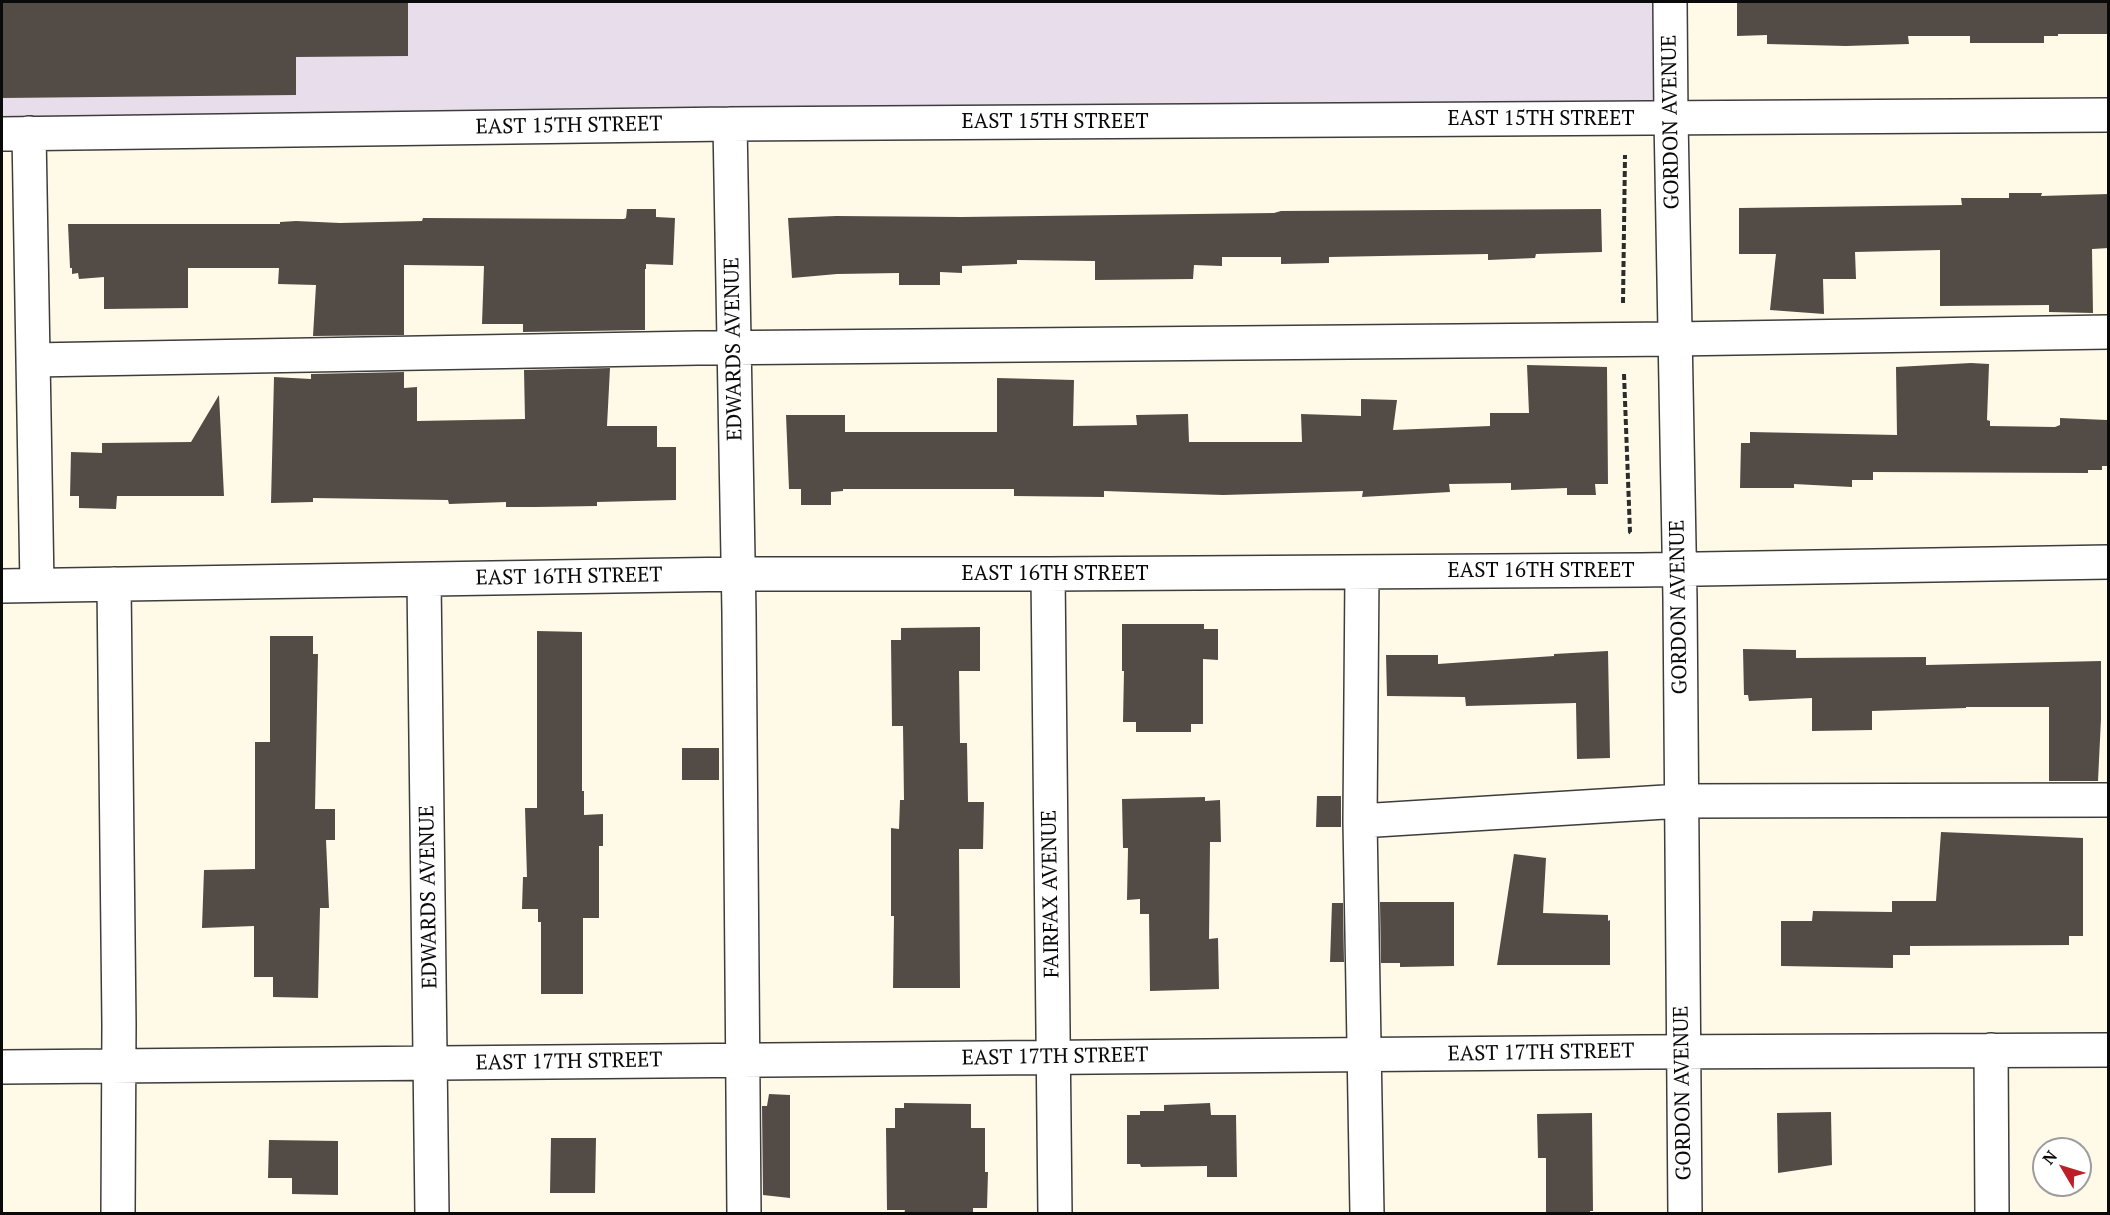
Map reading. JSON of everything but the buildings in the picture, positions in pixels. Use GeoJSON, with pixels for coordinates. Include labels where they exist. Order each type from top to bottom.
{"type":"FeatureCollection","features":[{"type":"Feature","properties":{"kind":"street","name":"GORDON AVENUE"},"geometry":{"type":"LineString","coordinates":[[1670,2],[1679,570],[1684,1214]]}},
{"type":"Feature","properties":{"kind":"street","name":"EAST 15TH STREET"},"geometry":{"type":"LineString","coordinates":[[15,134],[730,124],[2109,115]]}},
{"type":"Feature","properties":{"kind":"street","name":"EDWARDS AVENUE"},"geometry":{"type":"LineString","coordinates":[[730,124],[738,574],[744,1214]]}},
{"type":"Feature","properties":{"kind":"street"},"geometry":{"type":"LineString","coordinates":[[15,134],[33,360],[37,585]]}},
{"type":"Feature","properties":{"kind":"street"},"geometry":{"type":"LineString","coordinates":[[33,360],[734,348],[1674,339],[2109,332]]}},
{"type":"Feature","properties":{"kind":"street","name":"EAST 16TH STREET"},"geometry":{"type":"LineString","coordinates":[[2,586],[738,574],[1679,570],[2109,562]]}},
{"type":"Feature","properties":{"kind":"street"},"geometry":{"type":"LineString","coordinates":[[1362,572],[1360,821],[1367,1214]]}},
{"type":"Feature","properties":{"kind":"street","name":"FAIRFAX AVENUE"},"geometry":{"type":"LineString","coordinates":[[1047,574],[1055,1214]]}},
{"type":"Feature","properties":{"kind":"street","name":"EDWARDS AVENUE"},"geometry":{"type":"LineString","coordinates":[[424,580],[432,1214]]}},
{"type":"Feature","properties":{"kind":"street"},"geometry":{"type":"LineString","coordinates":[[114,584],[119,1066],[118,1214]]}},
{"type":"Feature","properties":{"kind":"street"},"geometry":{"type":"LineString","coordinates":[[1360,821],[1681,801],[2109,800]]}},
{"type":"Feature","properties":{"kind":"street"},"geometry":{"type":"LineString","coordinates":[[1991,1050],[1992,1214]]}},
{"type":"Feature","properties":{"kind":"street","name":"EAST 17TH STREET"},"geometry":{"type":"LineString","coordinates":[[2,1067],[1364,1054],[2109,1050]]}},
{"type":"Feature","properties":{"kind":"shaded area"},"geometry":{"type":"Polygon","coordinates":[[[2,2],[1670,2],[1671,118],[2,134],[2,2]]]}}]}
